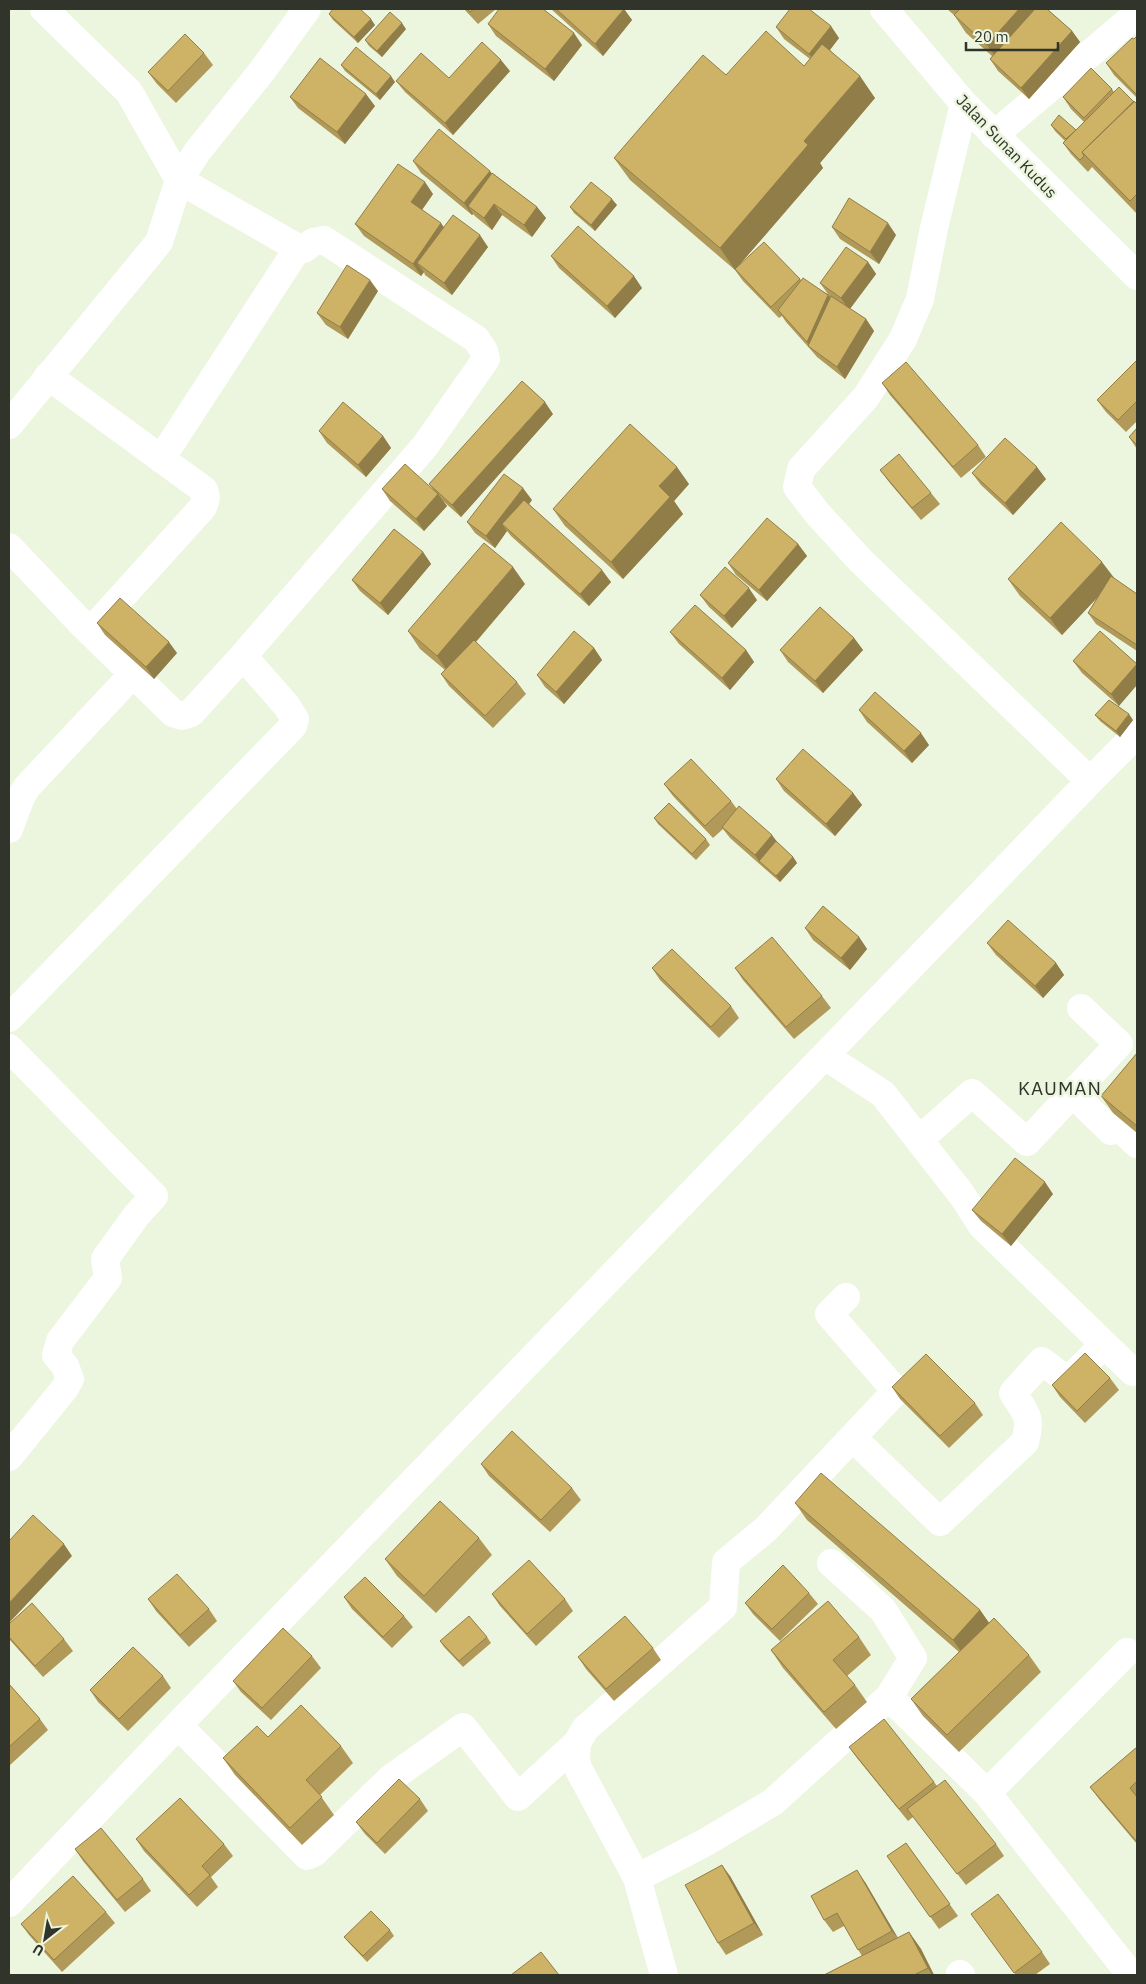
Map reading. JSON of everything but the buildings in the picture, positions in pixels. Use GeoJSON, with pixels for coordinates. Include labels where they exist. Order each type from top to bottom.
{"type":"FeatureCollection","features":[{"type":"Feature","properties":{"kind":"street"},"geometry":{"type":"LineString","coordinates":[[9,548],[90,632],[174,713],[182,716],[192,713],[425,446],[486,359],[484,351],[476,339],[324,240],[313,242],[304,249],[298,248],[179,180],[129,92],[44,9]]}},
{"type":"Feature","properties":{"kind":"street"},"geometry":{"type":"LineString","coordinates":[[9,425],[159,242],[179,180],[306,9]]}},
{"type":"Feature","properties":{"kind":"street","name":"Jalan Sunan Kudus"},"geometry":{"type":"LineString","coordinates":[[884,9],[964,104],[1137,276]]}},
{"type":"Feature","properties":{"kind":"street"},"geometry":{"type":"LineString","coordinates":[[994,135],[1137,14]]}},
{"type":"Feature","properties":{"kind":"street"},"geometry":{"type":"LineString","coordinates":[[964,104],[934,228],[920,299],[903,339],[866,396],[801,469],[798,488],[817,513],[861,561],[1090,781]]}},
{"type":"Feature","properties":{"kind":"street"},"geometry":{"type":"LineString","coordinates":[[161,459],[298,248]]}},
{"type":"Feature","properties":{"kind":"street"},"geometry":{"type":"LineString","coordinates":[[48,376],[204,490],[206,498],[203,507],[90,632]]}},
{"type":"Feature","properties":{"kind":"street"},"geometry":{"type":"LineString","coordinates":[[9,1018],[293,726],[295,719],[286,705],[243,656]]}},
{"type":"Feature","properties":{"kind":"street"},"geometry":{"type":"LineString","coordinates":[[9,829],[21,797],[27,787],[133,674]]}},
{"type":"Feature","properties":{"kind":"street"},"geometry":{"type":"LineString","coordinates":[[9,1903],[178,1725],[1137,734]]}},
{"type":"Feature","properties":{"kind":"street"},"geometry":{"type":"LineString","coordinates":[[920,1139],[972,1093],[1027,1142],[1119,1044],[1081,1008]]}},
{"type":"Feature","properties":{"kind":"street"},"geometry":{"type":"LineString","coordinates":[[9,1048],[154,1196],[136,1216],[105,1259],[108,1278],[60,1342],[56,1354],[65,1366],[70,1379],[65,1388],[9,1457]]}},
{"type":"Feature","properties":{"kind":"street"},"geometry":{"type":"LineString","coordinates":[[825,1056],[883,1094],[920,1139],[962,1195],[982,1226],[1133,1372]]}},
{"type":"Feature","properties":{"kind":"street"},"geometry":{"type":"LineString","coordinates":[[1072,1093],[1111,1132],[1117,1125],[1137,1144]]}},
{"type":"Feature","properties":{"kind":"street"},"geometry":{"type":"LineString","coordinates":[[178,1725],[307,1856],[390,1780],[463,1727],[518,1797],[577,1743],[585,1730],[723,1607],[726,1562],[766,1529],[896,1391],[829,1314],[846,1297]]}},
{"type":"Feature","properties":{"kind":"street"},"geometry":{"type":"LineString","coordinates":[[853,1438],[940,1522],[1025,1442],[1029,1426],[1027,1416],[1012,1393],[1042,1361],[1068,1381],[1104,1344]]}},
{"type":"Feature","properties":{"kind":"street"},"geometry":{"type":"LineString","coordinates":[[636,1878],[706,1842],[773,1802],[889,1697],[914,1658],[882,1610],[831,1563]]}},
{"type":"Feature","properties":{"kind":"street"},"geometry":{"type":"LineString","coordinates":[[987,1793],[1127,1652]]}},
{"type":"Feature","properties":{"kind":"street"},"geometry":{"type":"LineString","coordinates":[[889,1697],[987,1793],[1131,1975]]}},
{"type":"Feature","properties":{"kind":"street"},"geometry":{"type":"LineString","coordinates":[[577,1743],[576,1759],[578,1768],[636,1878],[664,1975]]}},
{"type":"Feature","properties":{"kind":"district","name":"KAUMAN"},"geometry":{"type":"Point","coordinates":[1060,1088]}}]}
